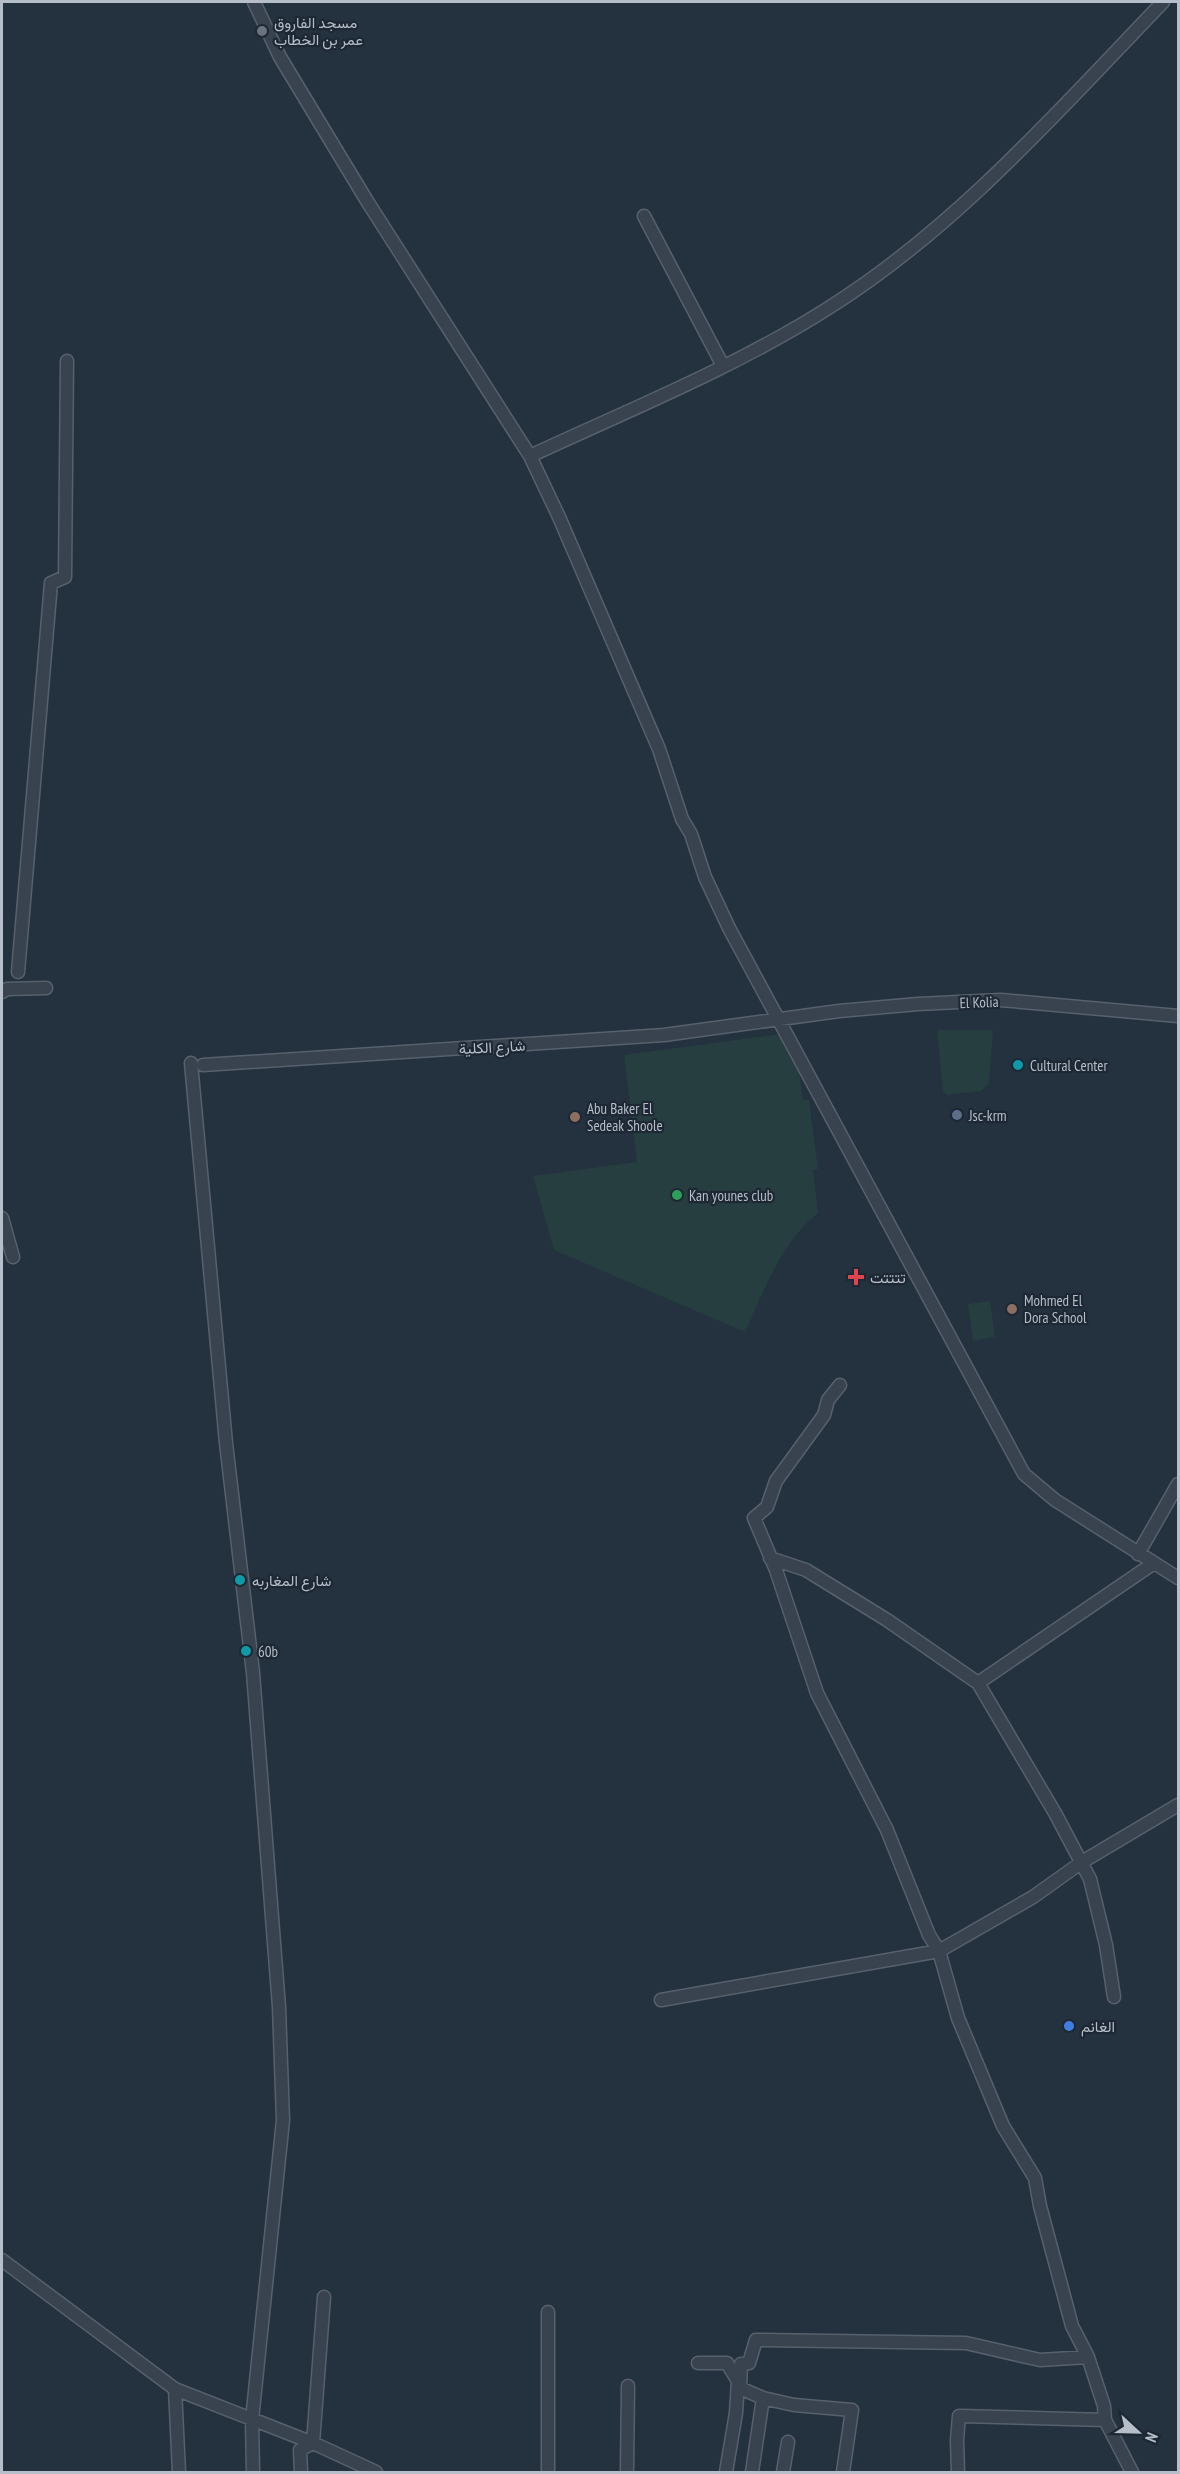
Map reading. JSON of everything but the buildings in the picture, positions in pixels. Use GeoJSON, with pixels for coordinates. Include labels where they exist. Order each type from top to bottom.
{"type":"FeatureCollection","features":[{"type":"Feature","properties":{"kind":"street"},"geometry":{"type":"LineString","coordinates":[[254,2],[280,57],[367,201],[530,456],[559,517],[659,749],[682,819],[691,834],[705,877],[729,928],[951,1343],[1024,1474],[1055,1500],[1179,1578]]}},
{"type":"Feature","properties":{"kind":"street"},"geometry":{"type":"LineString","coordinates":[[530,456],[723,366],[829,308],[935,231],[1032,138],[1163,2]]}},
{"type":"Feature","properties":{"kind":"street"},"geometry":{"type":"LineString","coordinates":[[644,216],[723,366]]}},
{"type":"Feature","properties":{"kind":"street"},"geometry":{"type":"LineString","coordinates":[[18,972],[51,584],[65,577],[67,361]]}},
{"type":"Feature","properties":{"kind":"street"},"geometry":{"type":"LineString","coordinates":[[2,992],[7,989],[46,988]]}},
{"type":"Feature","properties":{"kind":"street","name":"El Kolia"},"geometry":{"type":"LineString","coordinates":[[779,1019],[877,1007],[1001,1000],[1179,1016]]}},
{"type":"Feature","properties":{"kind":"street","name":"شارع الكلية"},"geometry":{"type":"LineString","coordinates":[[252,2420],[283,2120],[279,2007],[253,1673],[226,1443],[197,1064],[583,1042],[664,1035],[779,1019]]}},
{"type":"Feature","properties":{"kind":"street"},"geometry":{"type":"LineString","coordinates":[[2,1218],[13,1257]]}},
{"type":"Feature","properties":{"kind":"street"},"geometry":{"type":"LineString","coordinates":[[840,1385],[828,1400],[824,1415],[776,1481],[767,1507],[754,1518],[817,1693],[887,1830],[921,1915],[939,1951],[958,2018],[990,2095],[1004,2126],[1035,2178],[1040,2206],[1072,2326],[1088,2357],[1104,2406],[1105,2420],[1132,2472]]}},
{"type":"Feature","properties":{"kind":"street"},"geometry":{"type":"LineString","coordinates":[[1138,1554],[1179,1484]]}},
{"type":"Feature","properties":{"kind":"street"},"geometry":{"type":"LineString","coordinates":[[770,1558],[806,1570],[887,1620],[978,1683],[1082,1862],[1098,1903],[1114,1997]]}},
{"type":"Feature","properties":{"kind":"street"},"geometry":{"type":"LineString","coordinates":[[978,1683],[1154,1563]]}},
{"type":"Feature","properties":{"kind":"street"},"geometry":{"type":"LineString","coordinates":[[661,2000],[939,1951],[1033,1897],[1082,1862],[1179,1805]]}},
{"type":"Feature","properties":{"kind":"street"},"geometry":{"type":"LineString","coordinates":[[2,2260],[175,2389],[313,2443],[376,2472]]}},
{"type":"Feature","properties":{"kind":"street"},"geometry":{"type":"LineString","coordinates":[[313,2443],[324,2297]]}},
{"type":"Feature","properties":{"kind":"street"},"geometry":{"type":"LineString","coordinates":[[548,2312],[548,2472]]}},
{"type":"Feature","properties":{"kind":"street"},"geometry":{"type":"LineString","coordinates":[[843,2472],[852,2410],[794,2405],[763,2398],[740,2388],[741,2364],[749,2363],[756,2340],[966,2343],[1040,2360],[1088,2357]]}},
{"type":"Feature","properties":{"kind":"street"},"geometry":{"type":"LineString","coordinates":[[698,2363],[727,2363],[738,2381],[736,2413],[726,2472]]}},
{"type":"Feature","properties":{"kind":"street"},"geometry":{"type":"LineString","coordinates":[[627,2472],[628,2386]]}},
{"type":"Feature","properties":{"kind":"street"},"geometry":{"type":"LineString","coordinates":[[175,2389],[179,2472]]}},
{"type":"Feature","properties":{"kind":"street"},"geometry":{"type":"LineString","coordinates":[[752,2472],[763,2398]]}},
{"type":"Feature","properties":{"kind":"street"},"geometry":{"type":"LineString","coordinates":[[958,2472],[959,2416],[1105,2420]]}},
{"type":"Feature","properties":{"kind":"street"},"geometry":{"type":"LineString","coordinates":[[252,2420],[253,2472]]}},
{"type":"Feature","properties":{"kind":"street"},"geometry":{"type":"LineString","coordinates":[[783,2472],[788,2442]]}},
{"type":"Feature","properties":{"kind":"street"},"geometry":{"type":"LineString","coordinates":[[302,2472],[300,2450],[313,2443]]}},
{"type":"Feature","properties":{"kind":"green space"},"geometry":{"type":"Polygon","coordinates":[[[937,1030],[993,1030],[989,1083],[981,1091],[947,1095],[943,1091],[937,1030]]]}},
{"type":"Feature","properties":{"kind":"green space","name":"Kan younes club"},"geometry":{"type":"Polygon","coordinates":[[[780,1034],[798,1064],[803,1100],[809,1100],[818,1169],[813,1170],[818,1213],[805,1225],[783,1253],[745,1332],[554,1250],[533,1176],[637,1162],[624,1055],[780,1034]]]}},
{"type":"Feature","properties":{"kind":"green space"},"geometry":{"type":"Polygon","coordinates":[[[990,1301],[995,1337],[973,1341],[968,1304],[990,1301]]]}},
{"type":"Feature","properties":{"kind":"place","name":"مسجد الفاروق عمر بن الخطاب"},"geometry":{"type":"Point","coordinates":[262,31]}},
{"type":"Feature","properties":{"kind":"place","name":"Cultural Center"},"geometry":{"type":"Point","coordinates":[1018,1065]}},
{"type":"Feature","properties":{"kind":"place","name":"Jsc-krm"},"geometry":{"type":"Point","coordinates":[957,1115]}},
{"type":"Feature","properties":{"kind":"place","name":"Abu Baker El Sedeak Shoole"},"geometry":{"type":"Point","coordinates":[575,1117]}},
{"type":"Feature","properties":{"kind":"place","name":"Kan younes club"},"geometry":{"type":"Point","coordinates":[677,1195]}},
{"type":"Feature","properties":{"kind":"place","name":"تتتتت"},"geometry":{"type":"Point","coordinates":[856,1277]}},
{"type":"Feature","properties":{"kind":"place","name":"Mohmed El Dora School"},"geometry":{"type":"Point","coordinates":[1012,1309]}},
{"type":"Feature","properties":{"kind":"place","name":"شارع المغاربه"},"geometry":{"type":"Point","coordinates":[240,1580]}},
{"type":"Feature","properties":{"kind":"place","name":"60b"},"geometry":{"type":"Point","coordinates":[246,1651]}},
{"type":"Feature","properties":{"kind":"place","name":"الغانم"},"geometry":{"type":"Point","coordinates":[1069,2026]}}]}
